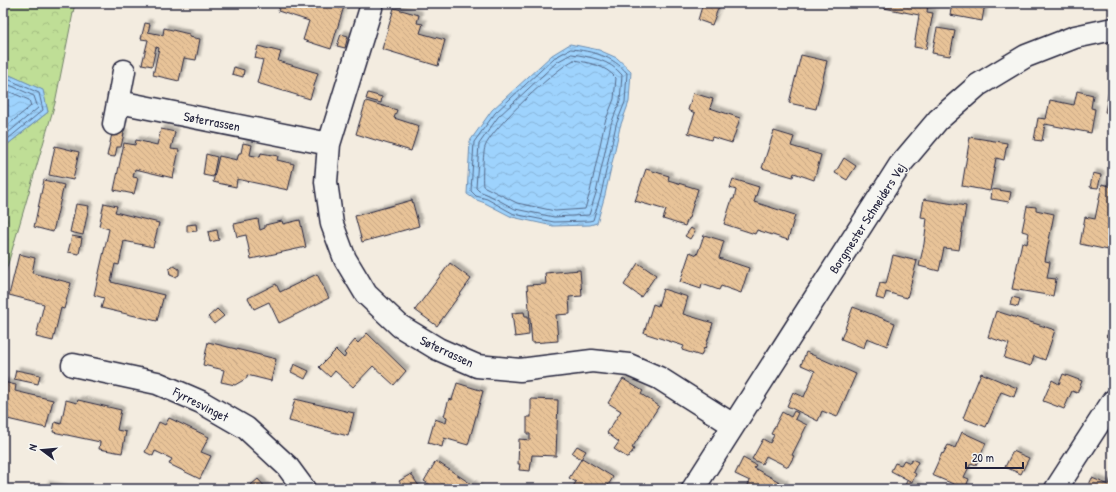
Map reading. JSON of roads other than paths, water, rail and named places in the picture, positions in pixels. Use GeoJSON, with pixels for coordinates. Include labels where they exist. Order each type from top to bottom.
{"type":"FeatureCollection","features":[{"type":"Feature","properties":{"kind":"street","name":"Søterrassen"},"geometry":{"type":"LineString","coordinates":[[371,8],[329,144],[326,182],[332,224],[345,259],[366,294],[400,326],[438,349],[477,366],[520,370],[592,361],[629,365],[659,378],[733,425]]}},
{"type":"Feature","properties":{"kind":"street","name":"Borgmester Schneiders Vej"},"geometry":{"type":"LineString","coordinates":[[693,489],[900,165],[938,120],[978,85],[1026,56],[1075,37],[1113,29]]}},
{"type":"Feature","properties":{"kind":"street"},"geometry":{"type":"LineString","coordinates":[[114,124],[124,71]]}},
{"type":"Feature","properties":{"kind":"street","name":"Søterrassen"},"geometry":{"type":"LineString","coordinates":[[119,102],[329,144]]}},
{"type":"Feature","properties":{"kind":"street","name":"Fyrresvinget"},"geometry":{"type":"LineString","coordinates":[[73,365],[157,383],[202,402],[246,428],[287,466],[304,489]]}},
{"type":"Feature","properties":{"kind":"street"},"geometry":{"type":"LineString","coordinates":[[1056,489],[1113,401]]}},
{"type":"Feature","properties":{"kind":"water"},"geometry":{"type":"Polygon","coordinates":[[[570,44],[599,50],[617,58],[631,71],[629,102],[620,127],[605,195],[597,223],[590,225],[553,226],[512,217],[474,199],[467,194],[470,141],[492,110],[552,55],[570,44]]]}},
{"type":"Feature","properties":{"kind":"water"},"geometry":{"type":"Polygon","coordinates":[[[3,72],[43,90],[48,112],[3,148],[3,72]]]}}]}
